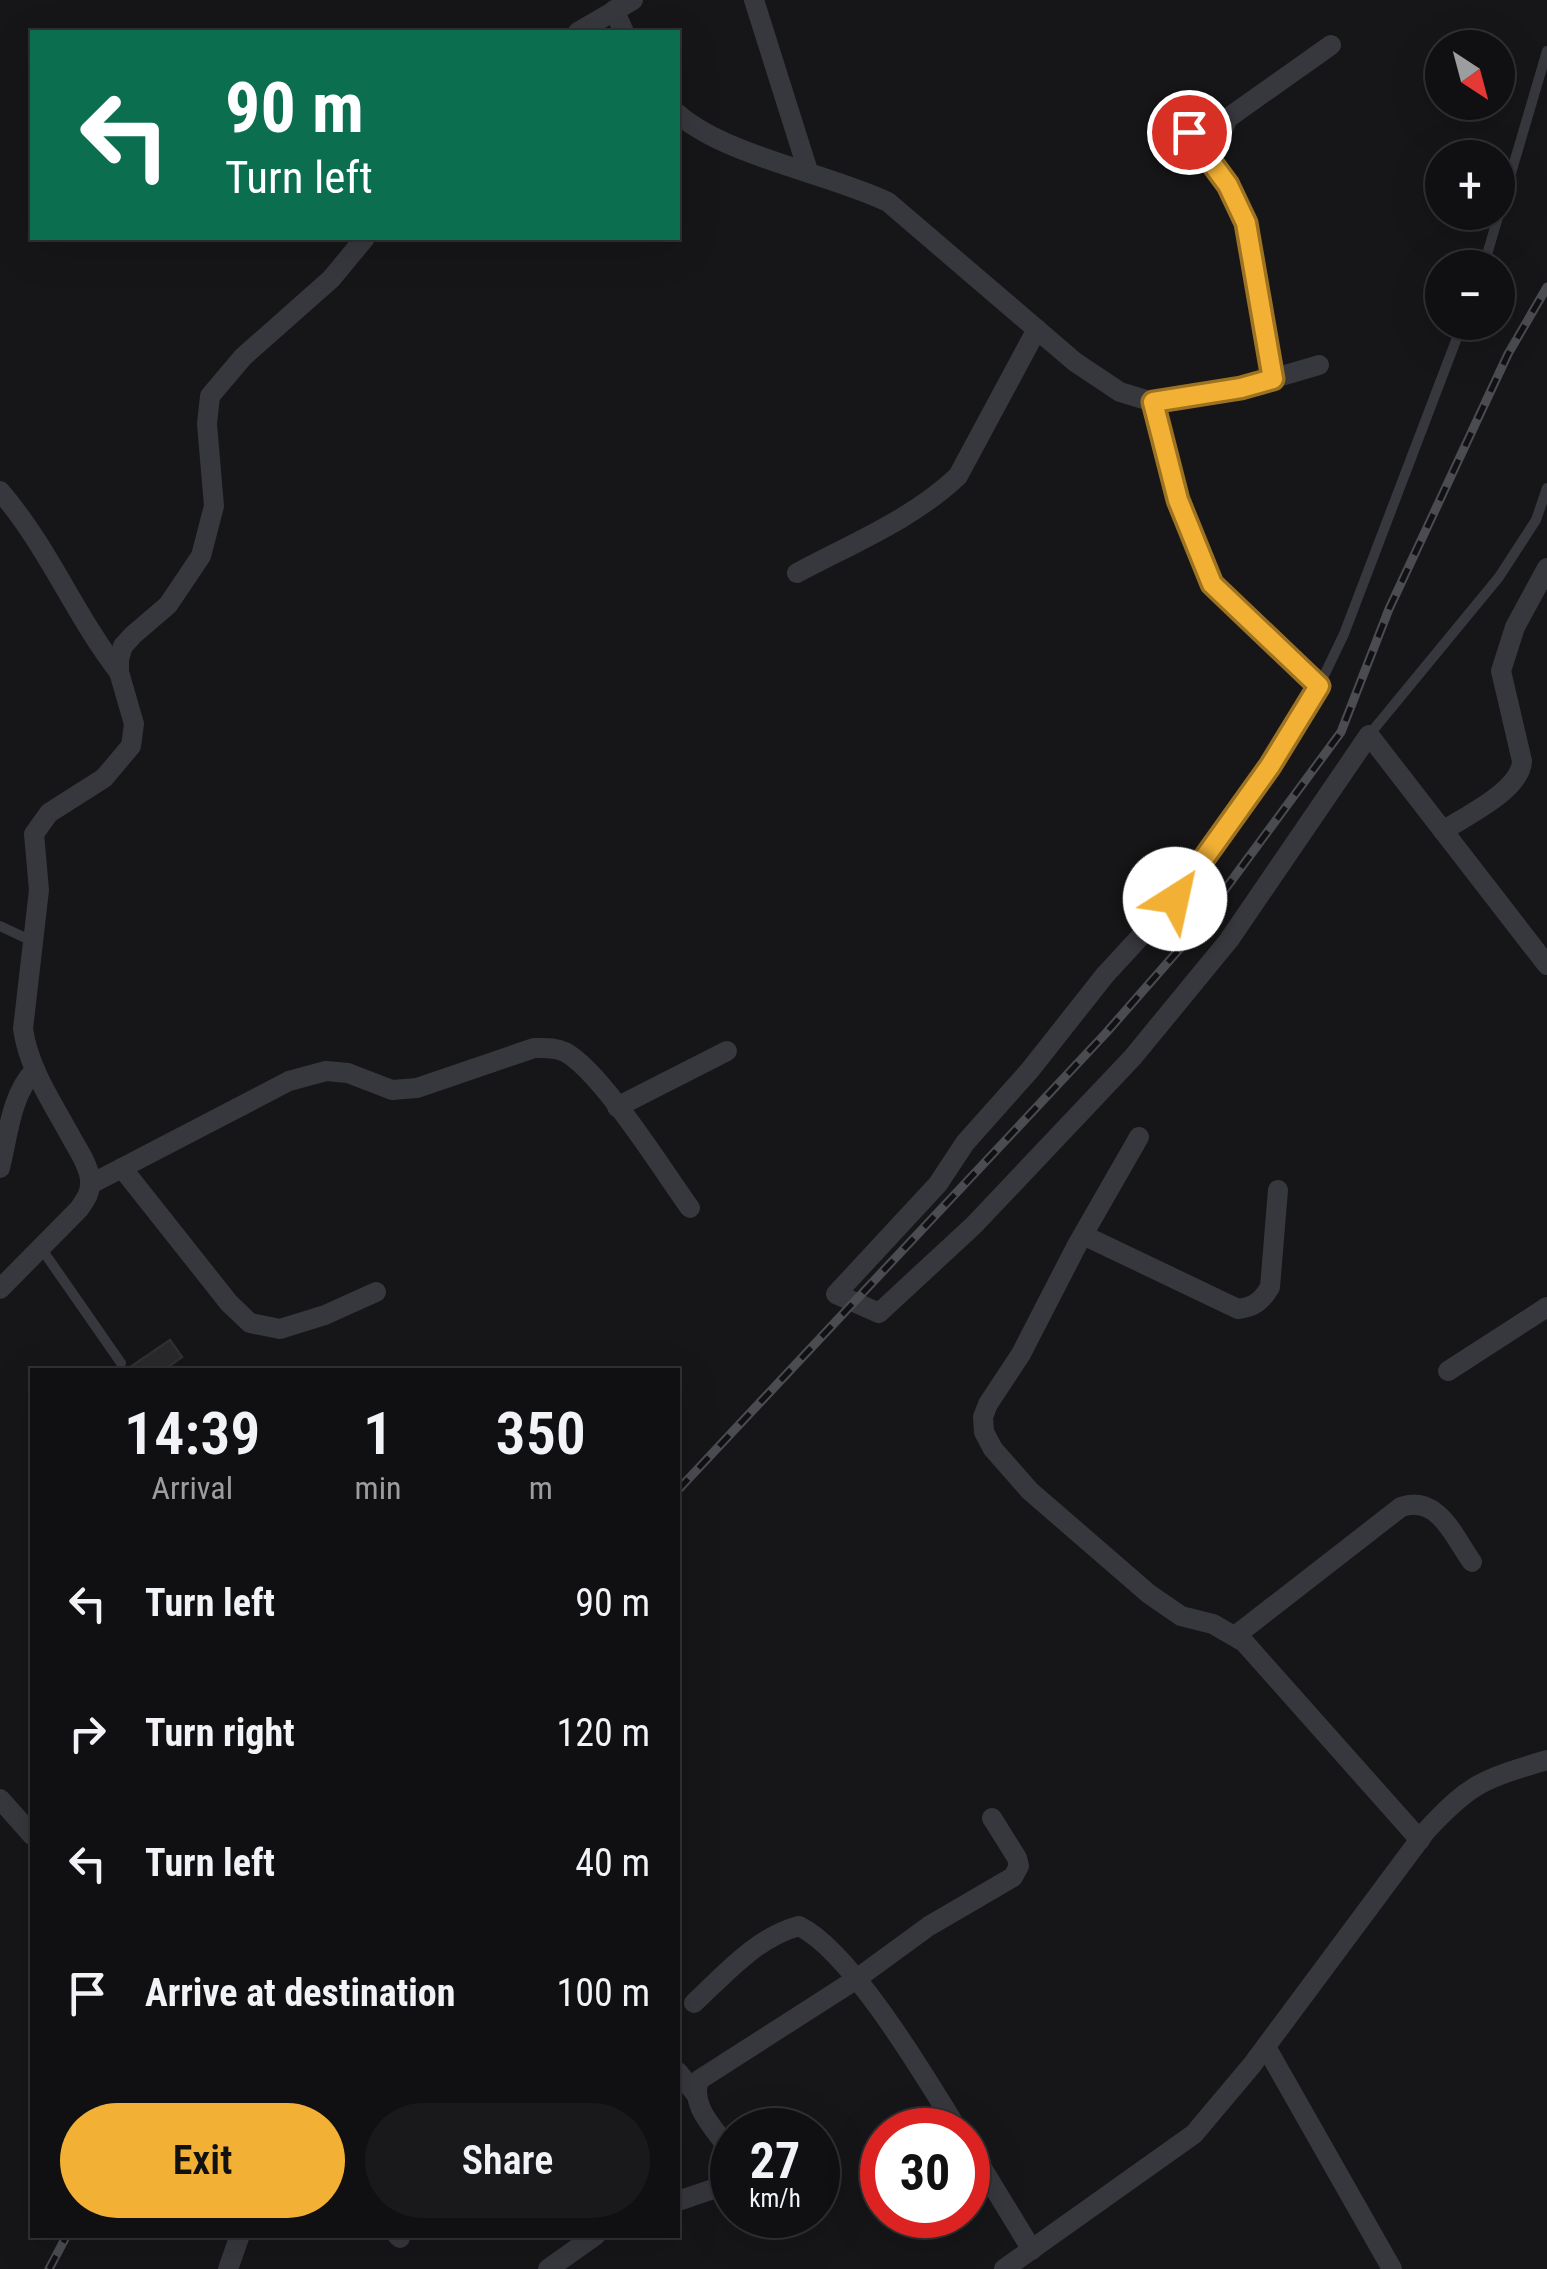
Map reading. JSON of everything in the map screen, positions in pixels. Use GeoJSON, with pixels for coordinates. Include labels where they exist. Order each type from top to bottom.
{"type":"FeatureCollection","features":[{"type":"Feature","properties":{"kind":"street"},"geometry":{"type":"LineString","coordinates":[[581,30],[633,0]]}},
{"type":"Feature","properties":{"kind":"street"},"geometry":{"type":"LineString","coordinates":[[754,0],[808,171]]}},
{"type":"Feature","properties":{"kind":"street"},"geometry":{"type":"LineString","coordinates":[[614,10],[623,30]]}},
{"type":"Feature","properties":{"kind":"street"},"geometry":{"type":"LineString","coordinates":[[1210,160],[1228,118],[1331,44]]}},
{"type":"Feature","properties":{"kind":"street"},"geometry":{"type":"LineString","coordinates":[[680,115],[724,142],[888,202],[1099,381],[1120,392],[1153,402],[1241,388],[1319,365]]}},
{"type":"Feature","properties":{"kind":"street"},"geometry":{"type":"LineString","coordinates":[[1189,132],[1238,202],[1246,223],[1273,379]]}},
{"type":"Feature","properties":{"kind":"street"},"geometry":{"type":"LineString","coordinates":[[119,672],[123,646],[168,605],[201,556],[214,506],[207,424],[210,396],[243,357],[332,279],[363,240]]}},
{"type":"Feature","properties":{"kind":"street"},"geometry":{"type":"LineString","coordinates":[[797,573],[938,495],[958,476],[1037,329]]}},
{"type":"Feature","properties":{"kind":"street"},"geometry":{"type":"LineString","coordinates":[[1153,402],[1178,500],[1212,584],[1319,686],[1270,766],[1175,899],[1105,975],[1030,1070],[965,1143],[938,1184],[836,1294],[878,1313],[1024,1172],[1133,1057],[1229,940],[1369,735],[1547,965]]}},
{"type":"Feature","properties":{"kind":"street"},"geometry":{"type":"LineString","coordinates":[[0,491],[53,562],[99,646],[119,672],[134,724],[132,746],[104,778],[49,813],[34,834],[40,890],[23,1029],[34,1070],[83,1160],[90,1184],[88,1197],[79,1208],[0,1289]]}},
{"type":"Feature","properties":{"kind":"street"},"geometry":{"type":"LineString","coordinates":[[1443,830],[1514,784],[1522,773],[1501,671],[1516,628],[1547,568]]}},
{"type":"Feature","properties":{"kind":"street"},"geometry":{"type":"LineString","coordinates":[[90,1184],[289,1081],[326,1071],[348,1073],[392,1090],[418,1088],[534,1048],[549,1048],[566,1052],[599,1083],[690,1208]]}},
{"type":"Feature","properties":{"kind":"street"},"geometry":{"type":"LineString","coordinates":[[617,1108],[727,1051]]}},
{"type":"Feature","properties":{"kind":"street"},"geometry":{"type":"LineString","coordinates":[[0,1168],[16,1102],[34,1070]]}},
{"type":"Feature","properties":{"kind":"street"},"geometry":{"type":"LineString","coordinates":[[1139,1137],[1021,1354],[988,1404],[984,1432],[993,1449],[1030,1491],[1149,1594],[1181,1616],[1213,1624],[1235,1636],[1256,1654],[1420,1840]]}},
{"type":"Feature","properties":{"kind":"street"},"geometry":{"type":"LineString","coordinates":[[122,1168],[228,1303],[250,1322],[280,1330],[376,1292]]}},
{"type":"Feature","properties":{"kind":"street"},"geometry":{"type":"LineString","coordinates":[[1083,1234],[1238,1309],[1249,1308],[1262,1300],[1270,1287],[1278,1190]]}},
{"type":"Feature","properties":{"kind":"street"},"geometry":{"type":"LineString","coordinates":[[1448,1371],[1547,1307]]}},
{"type":"Feature","properties":{"kind":"street"},"geometry":{"type":"LineString","coordinates":[[1235,1636],[1402,1507],[1414,1502],[1436,1511],[1472,1562]]}},
{"type":"Feature","properties":{"kind":"street"},"geometry":{"type":"LineString","coordinates":[[1004,2269],[1176,2150],[1228,2096],[1420,1840],[1458,1796],[1474,1785],[1547,1760]]}},
{"type":"Feature","properties":{"kind":"street"},"geometry":{"type":"LineString","coordinates":[[0,1799],[30,1834]]}},
{"type":"Feature","properties":{"kind":"street"},"geometry":{"type":"LineString","coordinates":[[695,2093],[699,2080],[708,2072],[855,1980],[929,1926],[1013,1876],[1019,1866],[1017,1858],[992,1818]]}},
{"type":"Feature","properties":{"kind":"street"},"geometry":{"type":"LineString","coordinates":[[694,2003],[763,1942],[780,1931],[799,1926],[823,1942],[855,1980],[944,2108]]}},
{"type":"Feature","properties":{"kind":"street"},"geometry":{"type":"LineString","coordinates":[[1266,2047],[1392,2269]]}},
{"type":"Feature","properties":{"kind":"street"},"geometry":{"type":"LineString","coordinates":[[680,2074],[710,2122]]}},
{"type":"Feature","properties":{"kind":"street"},"geometry":{"type":"LineString","coordinates":[[990,2181],[1032,2250]]}},
{"type":"Feature","properties":{"kind":"street"},"geometry":{"type":"LineString","coordinates":[[680,2200],[710,2190]]}},
{"type":"Feature","properties":{"kind":"street"},"geometry":{"type":"LineString","coordinates":[[228,2269],[239,2238]]}},
{"type":"Feature","properties":{"kind":"street"},"geometry":{"type":"LineString","coordinates":[[548,2269],[592,2238]]}},
{"type":"Feature","properties":{"kind":"lane"},"geometry":{"type":"LineString","coordinates":[[1488,250],[1547,51]]}},
{"type":"Feature","properties":{"kind":"lane"},"geometry":{"type":"LineString","coordinates":[[1319,686],[1351,616],[1456,340]]}},
{"type":"Feature","properties":{"kind":"lane"},"geometry":{"type":"LineString","coordinates":[[1369,735],[1499,577],[1536,520],[1547,488]]}},
{"type":"Feature","properties":{"kind":"lane"},"geometry":{"type":"LineString","coordinates":[[0,926],[35,942]]}},
{"type":"Feature","properties":{"kind":"lane"},"geometry":{"type":"LineString","coordinates":[[40,1248],[122,1363]]}},
{"type":"Feature","properties":{"kind":"building"},"geometry":{"type":"Polygon","coordinates":[[[170,1340],[182,1357],[167,1368],[129,1368],[170,1340]]]}},
{"type":"Feature","properties":{"kind":"railway"},"geometry":{"type":"LineString","coordinates":[[680,1488],[1106,1033],[1190,937],[1341,732],[1389,609],[1508,354],[1547,287]]}},
{"type":"Feature","properties":{"kind":"railway"},"geometry":{"type":"LineString","coordinates":[[49,2269],[65,2238]]}},
{"type":"Feature","properties":{"kind":"route"},"geometry":{"type":"LineString","coordinates":[[1175,899],[1270,766],[1319,686],[1212,584],[1178,500],[1158,425],[1153,402],[1273,379],[1246,223],[1228,185],[1189,132]]}}]}
